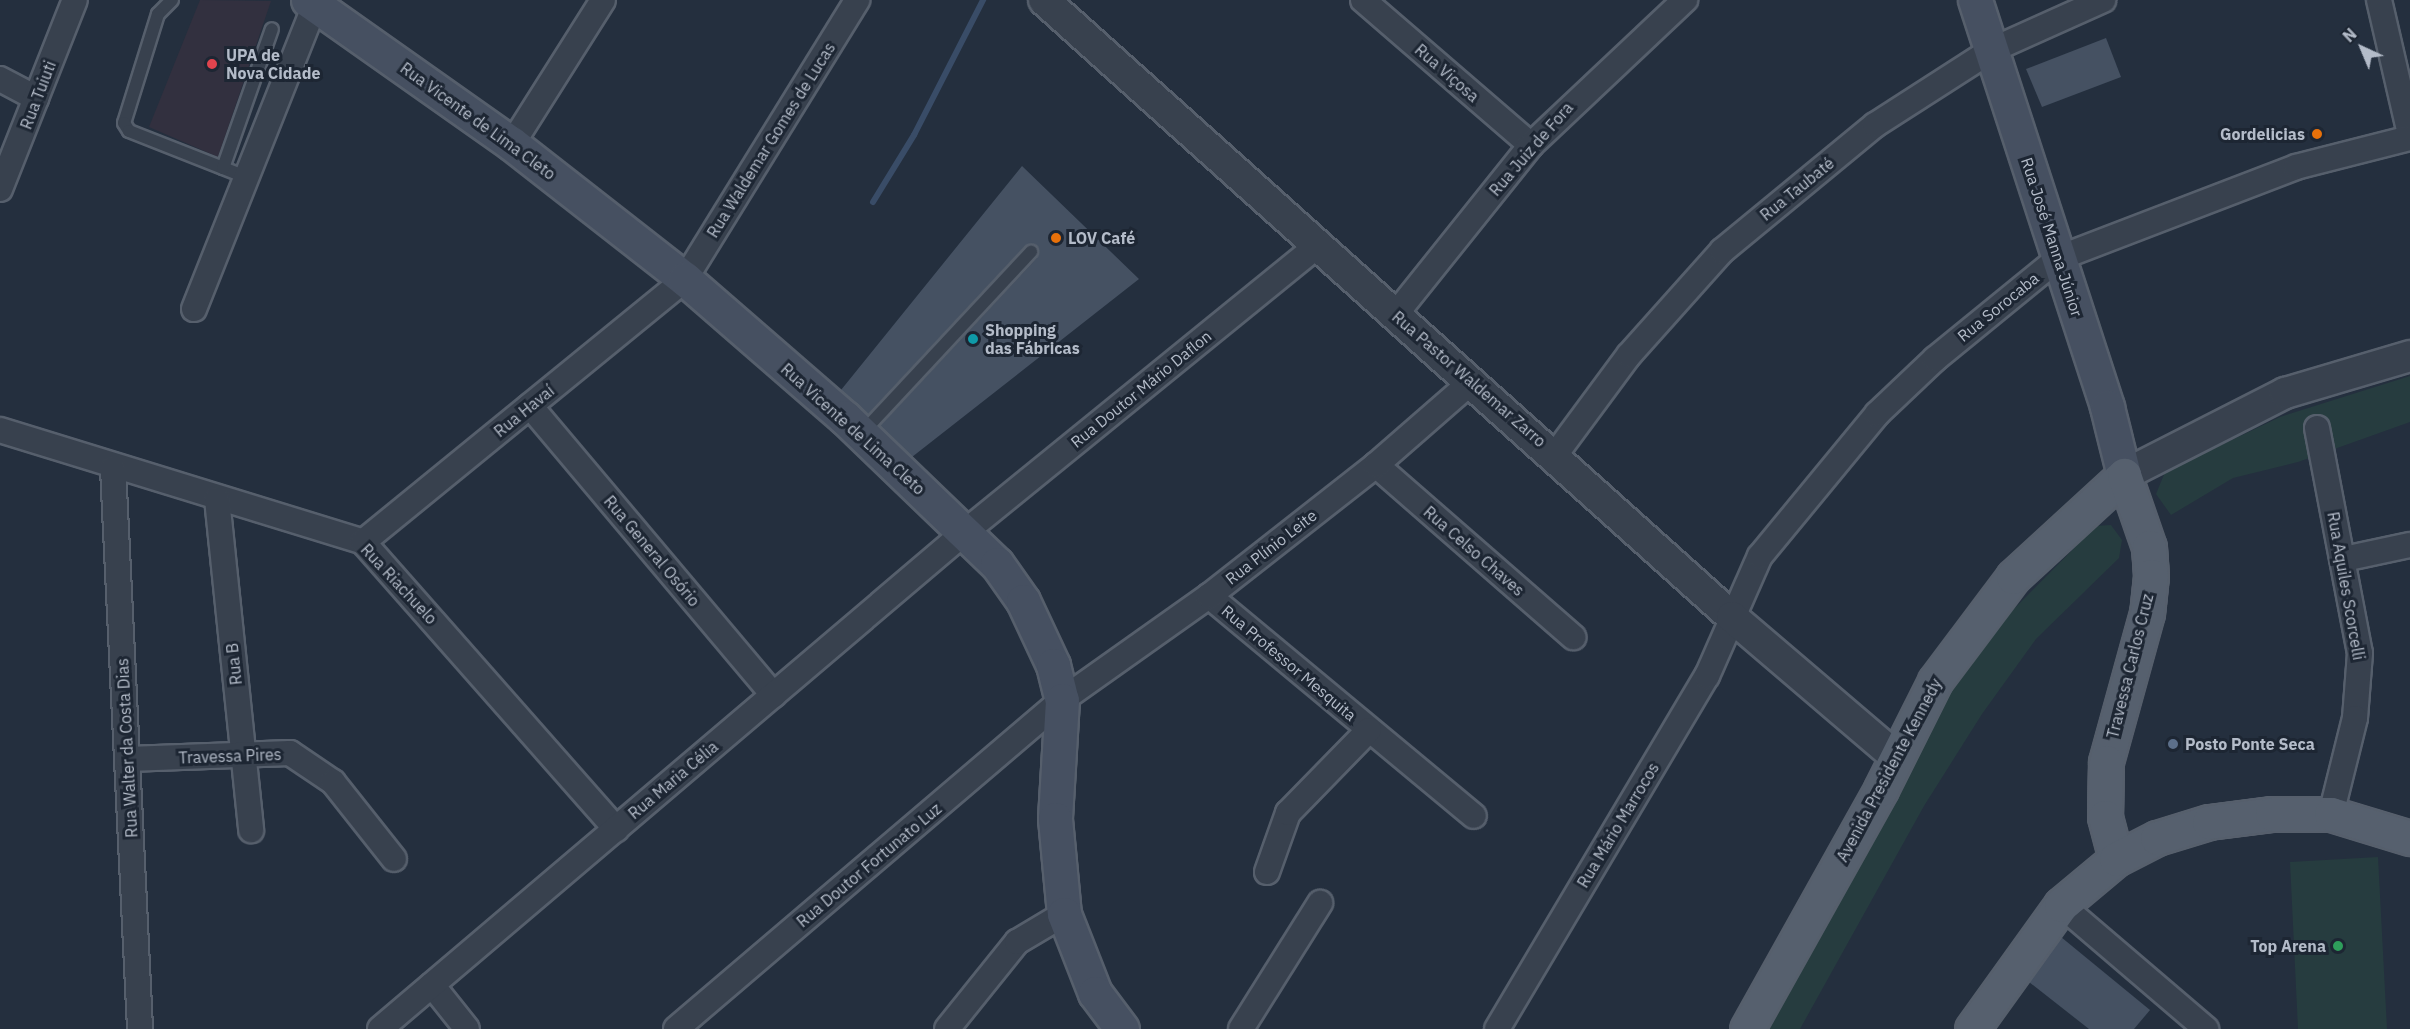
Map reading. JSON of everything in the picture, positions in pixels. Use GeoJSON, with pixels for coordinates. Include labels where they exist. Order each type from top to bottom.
{"type":"FeatureCollection","features":[{"type":"Feature","properties":{"kind":"main road","name":"Rua José Manna Júnior"},"geometry":{"type":"LineString","coordinates":[[1975,0],[2059,258],[2124,475]]}},
{"type":"Feature","properties":{"kind":"main road","name":"Rua Vicente de Lima Cleto"},"geometry":{"type":"LineString","coordinates":[[313,2],[512,144],[685,279],[861,434],[965,532],[1023,601],[1053,665],[1062,700],[1055,819],[1064,914],[1095,993],[1122,1029]]}},
{"type":"Feature","properties":{"kind":"main road","name":"Avenida Presidente Kennedy"},"geometry":{"type":"LineString","coordinates":[[1746,1029],[1896,757],[1935,681],[2013,577],[2124,475]]}},
{"type":"Feature","properties":{"kind":"main road","name":"Travessa Carlos Cruz"},"geometry":{"type":"LineString","coordinates":[[2116,859],[2105,817],[2106,762],[2147,613],[2151,576],[2149,547],[2124,475]]}},
{"type":"Feature","properties":{"kind":"main road"},"geometry":{"type":"LineString","coordinates":[[1972,1029],[2061,905],[2116,859],[2157,838],[2209,822],[2272,814],[2331,814],[2410,838]]}},
{"type":"Feature","properties":{"kind":"street","name":"Rua Tuiuti"},"geometry":{"type":"LineString","coordinates":[[0,189],[75,0]]}},
{"type":"Feature","properties":{"kind":"street"},"geometry":{"type":"LineString","coordinates":[[512,144],[603,0]]}},
{"type":"Feature","properties":{"kind":"street","name":"Rua Waldemar Gomes de Lucas"},"geometry":{"type":"LineString","coordinates":[[685,279],[857,0]]}},
{"type":"Feature","properties":{"kind":"street","name":"Rua Viçosa"},"geometry":{"type":"LineString","coordinates":[[1363,0],[1531,145]]}},
{"type":"Feature","properties":{"kind":"street","name":"Rua Taubaté"},"geometry":{"type":"LineString","coordinates":[[1555,455],[1629,355],[1722,251],[1875,125],[1992,50],[2103,0]]}},
{"type":"Feature","properties":{"kind":"street"},"geometry":{"type":"LineString","coordinates":[[2379,0],[2410,136]]}},
{"type":"Feature","properties":{"kind":"street","name":"Rua Pastor Waldemar Zarro"},"geometry":{"type":"LineString","coordinates":[[1048,1],[1317,246],[1555,455],[1732,617],[1896,757]]}},
{"type":"Feature","properties":{"kind":"street","name":"Rua Juiz de Fora"},"geometry":{"type":"LineString","coordinates":[[1395,315],[1531,145],[1683,1]]}},
{"type":"Feature","properties":{"kind":"street"},"geometry":{"type":"LineString","coordinates":[[194,309],[313,2]]}},
{"type":"Feature","properties":{"kind":"street"},"geometry":{"type":"LineString","coordinates":[[0,79],[36,98]]}},
{"type":"Feature","properties":{"kind":"street","name":"Rua Sorocaba"},"geometry":{"type":"LineString","coordinates":[[1732,617],[1760,556],[1877,414],[1935,359],[2059,258],[2296,167],[2410,136]]}},
{"type":"Feature","properties":{"kind":"street","name":"Rua Doutor Mário Daflon"},"geometry":{"type":"LineString","coordinates":[[965,532],[1317,246]]}},
{"type":"Feature","properties":{"kind":"street","name":"Rua Havaí"},"geometry":{"type":"LineString","coordinates":[[363,542],[685,279]]}},
{"type":"Feature","properties":{"kind":"street","name":"Avenida Presidente Kennedy"},"geometry":{"type":"LineString","coordinates":[[2124,475],[2285,393],[2410,356]]}},
{"type":"Feature","properties":{"kind":"street","name":"Rua Plínio Leite"},"geometry":{"type":"LineString","coordinates":[[1062,700],[1209,596],[1376,465],[1471,382]]}},
{"type":"Feature","properties":{"kind":"street","name":"Rua General Osório"},"geometry":{"type":"LineString","coordinates":[[530,406],[773,695]]}},
{"type":"Feature","properties":{"kind":"street","name":"Rua Aquiles Scorcelli"},"geometry":{"type":"LineString","coordinates":[[2317,428],[2344,559],[2360,653],[2360,686],[2331,814]]}},
{"type":"Feature","properties":{"kind":"street","name":"Rua Riachuelo"},"geometry":{"type":"LineString","coordinates":[[0,430],[113,468],[363,542],[615,829]]}},
{"type":"Feature","properties":{"kind":"street","name":"Rua Celso Chaves"},"geometry":{"type":"LineString","coordinates":[[1376,465],[1573,637]]}},
{"type":"Feature","properties":{"kind":"street","name":"Rua Walter da Costa Dias"},"geometry":{"type":"LineString","coordinates":[[113,468],[140,1029]]}},
{"type":"Feature","properties":{"kind":"street","name":"Rua B"},"geometry":{"type":"LineString","coordinates":[[217,499],[251,830]]}},
{"type":"Feature","properties":{"kind":"street","name":"Rua Maria Célia"},"geometry":{"type":"LineString","coordinates":[[380,1029],[965,532]]}},
{"type":"Feature","properties":{"kind":"street"},"geometry":{"type":"LineString","coordinates":[[2344,559],[2410,545]]}},
{"type":"Feature","properties":{"kind":"street","name":"Rua Professor Mesquita"},"geometry":{"type":"LineString","coordinates":[[1209,596],[1474,816]]}},
{"type":"Feature","properties":{"kind":"street","name":"Rua Mário Marrocos"},"geometry":{"type":"LineString","coordinates":[[1497,1029],[1707,676],[1732,617]]}},
{"type":"Feature","properties":{"kind":"street","name":"Rua Doutor Fortunato Luz"},"geometry":{"type":"LineString","coordinates":[[676,1029],[1062,700]]}},
{"type":"Feature","properties":{"kind":"street","name":"Rua Professor Mesquita"},"geometry":{"type":"LineString","coordinates":[[1267,872],[1288,813],[1369,730]]}},
{"type":"Feature","properties":{"kind":"street","name":"Travessa Pires"},"geometry":{"type":"LineString","coordinates":[[128,759],[290,753],[316,766],[394,859]]}},
{"type":"Feature","properties":{"kind":"street"},"geometry":{"type":"LineString","coordinates":[[1241,1029],[1320,903]]}},
{"type":"Feature","properties":{"kind":"street"},"geometry":{"type":"LineString","coordinates":[[2061,905],[2206,1029]]}},
{"type":"Feature","properties":{"kind":"street"},"geometry":{"type":"LineString","coordinates":[[947,1029],[1017,942],[1064,914]]}},
{"type":"Feature","properties":{"kind":"street"},"geometry":{"type":"LineString","coordinates":[[432,985],[466,1029]]}},
{"type":"Feature","properties":{"kind":"lane"},"geometry":{"type":"LineString","coordinates":[[172,0],[158,14],[124,123],[129,131],[246,177]]}},
{"type":"Feature","properties":{"kind":"lane"},"geometry":{"type":"LineString","coordinates":[[224,168],[272,29]]}},
{"type":"Feature","properties":{"kind":"lane"},"geometry":{"type":"LineString","coordinates":[[861,434],[1030,252]]}},
{"type":"Feature","properties":{"kind":"shaded area","name":"UPA de Nova Cidade"},"geometry":{"type":"Polygon","coordinates":[[[200,0],[271,1],[218,157],[149,127],[200,0]]]}},
{"type":"Feature","properties":{"kind":"green space"},"geometry":{"type":"Polygon","coordinates":[[[2410,376],[2410,422],[2298,462],[2233,478],[2171,515],[2156,494],[2165,472],[2280,417],[2410,376]]]}},
{"type":"Feature","properties":{"kind":"green space"},"geometry":{"type":"Polygon","coordinates":[[[2111,525],[2122,540],[2119,558],[2036,639],[1982,714],[1924,806],[1800,1029],[1761,1029],[1952,685],[2000,623],[2096,526],[2111,525]]]}},
{"type":"Feature","properties":{"kind":"green space","name":"Top Arena"},"geometry":{"type":"Polygon","coordinates":[[[2378,857],[2387,1029],[2298,1029],[2290,862],[2378,857]]]}},
{"type":"Feature","properties":{"kind":"building"},"geometry":{"type":"Polygon","coordinates":[[[2106,38],[2121,77],[2042,107],[2026,69],[2106,38]]]}},
{"type":"Feature","properties":{"kind":"building","name":"Shopping das Fábricas"},"geometry":{"type":"Polygon","coordinates":[[[1022,166],[1139,279],[912,457],[880,426],[1037,258],[1037,246],[1025,246],[868,414],[841,390],[1022,166]]]}},
{"type":"Feature","properties":{"kind":"building"},"geometry":{"type":"Polygon","coordinates":[[[2061,937],[2150,1010],[2134,1029],[2089,1029],[2029,982],[2061,937]]]}},
{"type":"Feature","properties":{"kind":"waterway"},"geometry":{"type":"LineString","coordinates":[[873,202],[914,135],[983,0]]}},
{"type":"Feature","properties":{"kind":"place","name":"UPA de Nova Cidade"},"geometry":{"type":"Point","coordinates":[212,64]}},
{"type":"Feature","properties":{"kind":"place","name":"Gordelicias"},"geometry":{"type":"Point","coordinates":[2317,134]}},
{"type":"Feature","properties":{"kind":"place","name":"LOV Café"},"geometry":{"type":"Point","coordinates":[1056,238]}},
{"type":"Feature","properties":{"kind":"place","name":"Shopping das Fábricas"},"geometry":{"type":"Point","coordinates":[973,339]}},
{"type":"Feature","properties":{"kind":"place","name":"Posto Ponte Seca"},"geometry":{"type":"Point","coordinates":[2173,744]}},
{"type":"Feature","properties":{"kind":"place","name":"Top Arena"},"geometry":{"type":"Point","coordinates":[2338,946]}}]}
